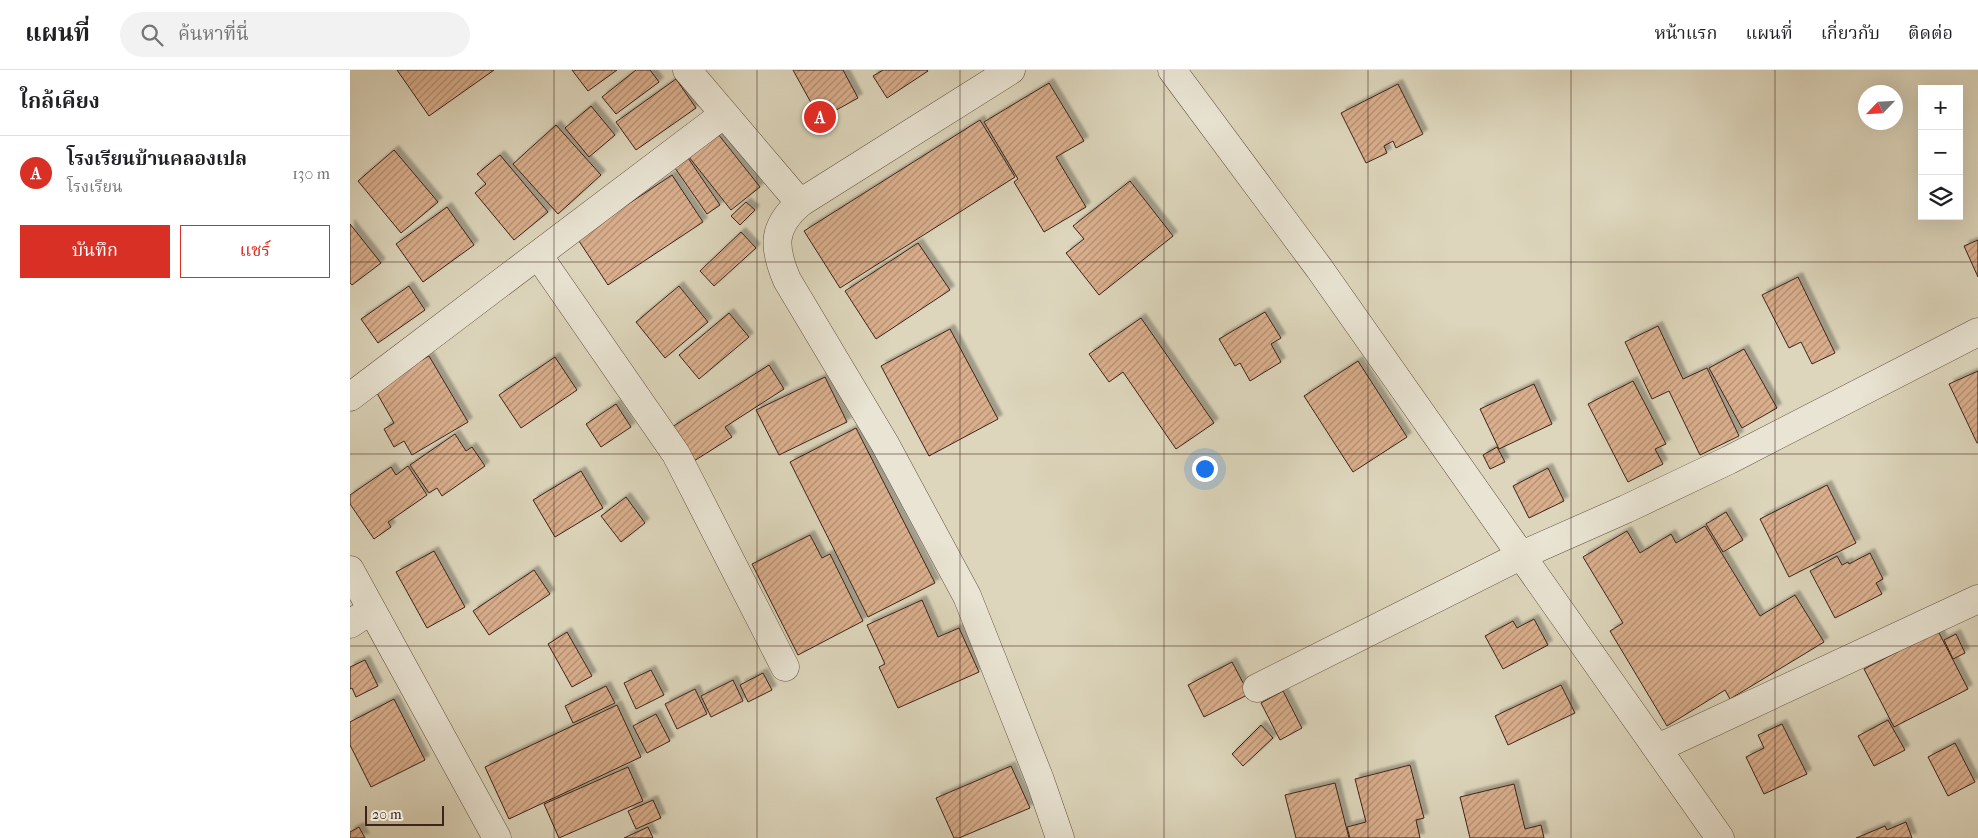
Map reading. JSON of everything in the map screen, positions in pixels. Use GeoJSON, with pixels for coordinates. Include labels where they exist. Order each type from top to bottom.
{"type":"FeatureCollection","features":[{"type":"Feature","properties":{"kind":"street"},"geometry":{"type":"LineString","coordinates":[[687,70],[800,203]]}},
{"type":"Feature","properties":{"kind":"street"},"geometry":{"type":"LineString","coordinates":[[1011,70],[800,203],[789,213],[780,228],[777,245],[781,266],[787,280],[885,444],[967,596],[1040,780],[1060,838]]}},
{"type":"Feature","properties":{"kind":"street"},"geometry":{"type":"LineString","coordinates":[[1172,70],[1319,268],[1720,838]]}},
{"type":"Feature","properties":{"kind":"street"},"geometry":{"type":"LineString","coordinates":[[350,397],[724,114]]}},
{"type":"Feature","properties":{"kind":"street"},"geometry":{"type":"LineString","coordinates":[[538,255],[676,454],[785,667]]}},
{"type":"Feature","properties":{"kind":"street"},"geometry":{"type":"LineString","coordinates":[[1257,688],[1522,555],[1626,509],[1729,460],[1978,332]]}},
{"type":"Feature","properties":{"kind":"street"},"geometry":{"type":"LineString","coordinates":[[350,570],[361,617],[497,838]]}},
{"type":"Feature","properties":{"kind":"street"},"geometry":{"type":"LineString","coordinates":[[1658,748],[1978,599]]}},
{"type":"Feature","properties":{"kind":"building"},"geometry":{"type":"Polygon","coordinates":[[[397,70],[494,70],[429,116],[397,70]]]}},
{"type":"Feature","properties":{"kind":"building"},"geometry":{"type":"Polygon","coordinates":[[[572,70],[617,70],[588,91],[572,70]]]}},
{"type":"Feature","properties":{"kind":"building"},"geometry":{"type":"Polygon","coordinates":[[[636,70],[650,70],[659,82],[616,114],[602,97],[636,70]]]}},
{"type":"Feature","properties":{"kind":"building"},"geometry":{"type":"Polygon","coordinates":[[[793,70],[843,70],[858,98],[820,119],[793,70]]]}},
{"type":"Feature","properties":{"kind":"building"},"geometry":{"type":"Polygon","coordinates":[[[883,70],[928,71],[887,98],[873,76],[883,70]]]}},
{"type":"Feature","properties":{"kind":"building"},"geometry":{"type":"Polygon","coordinates":[[[676,79],[696,108],[636,150],[616,122],[676,79]]]}},
{"type":"Feature","properties":{"kind":"building"},"geometry":{"type":"Polygon","coordinates":[[[1049,83],[1084,141],[1056,157],[1086,207],[1044,232],[1014,182],[1018,179],[984,122],[1049,83]]]}},
{"type":"Feature","properties":{"kind":"building"},"geometry":{"type":"Polygon","coordinates":[[[1398,84],[1423,134],[1396,148],[1393,141],[1384,146],[1387,153],[1366,163],[1341,113],[1398,84]]]}},
{"type":"Feature","properties":{"kind":"building"},"geometry":{"type":"Polygon","coordinates":[[[591,106],[615,135],[589,157],[565,128],[591,106]]]}},
{"type":"Feature","properties":{"kind":"building"},"geometry":{"type":"Polygon","coordinates":[[[980,120],[1015,177],[840,288],[804,231],[980,120]]]}},
{"type":"Feature","properties":{"kind":"building"},"geometry":{"type":"Polygon","coordinates":[[[556,125],[601,175],[558,214],[513,164],[556,125]]]}},
{"type":"Feature","properties":{"kind":"building"},"geometry":{"type":"Polygon","coordinates":[[[718,134],[760,187],[731,210],[689,157],[718,134]]]}},
{"type":"Feature","properties":{"kind":"building"},"geometry":{"type":"Polygon","coordinates":[[[394,150],[438,202],[401,233],[358,181],[394,150]]]}},
{"type":"Feature","properties":{"kind":"building"},"geometry":{"type":"Polygon","coordinates":[[[500,155],[548,212],[514,240],[475,193],[486,184],[477,174],[500,155]]]}},
{"type":"Feature","properties":{"kind":"building"},"geometry":{"type":"Polygon","coordinates":[[[688,158],[720,205],[707,214],[675,168],[688,158]]]}},
{"type":"Feature","properties":{"kind":"building"},"geometry":{"type":"Polygon","coordinates":[[[672,175],[703,222],[608,285],[577,238],[672,175]]]}},
{"type":"Feature","properties":{"kind":"building"},"geometry":{"type":"Polygon","coordinates":[[[1130,181],[1173,236],[1099,295],[1066,253],[1084,239],[1073,226],[1130,181]]]}},
{"type":"Feature","properties":{"kind":"building"},"geometry":{"type":"Polygon","coordinates":[[[746,202],[755,210],[740,225],[731,216],[746,202]]]}},
{"type":"Feature","properties":{"kind":"building"},"geometry":{"type":"Polygon","coordinates":[[[447,207],[474,245],[423,282],[396,244],[447,207]]]}},
{"type":"Feature","properties":{"kind":"building"},"geometry":{"type":"Polygon","coordinates":[[[350,224],[381,263],[352,285],[350,283],[350,224]]]}},
{"type":"Feature","properties":{"kind":"building"},"geometry":{"type":"Polygon","coordinates":[[[741,232],[756,248],[714,286],[700,271],[741,232]]]}},
{"type":"Feature","properties":{"kind":"building"},"geometry":{"type":"Polygon","coordinates":[[[1978,240],[1978,277],[1964,246],[1978,240]]]}},
{"type":"Feature","properties":{"kind":"building"},"geometry":{"type":"Polygon","coordinates":[[[918,243],[950,290],[876,339],[845,291],[918,243]]]}},
{"type":"Feature","properties":{"kind":"building"},"geometry":{"type":"Polygon","coordinates":[[[1798,277],[1835,353],[1812,364],[1801,342],[1789,348],[1762,295],[1798,277]]]}},
{"type":"Feature","properties":{"kind":"building"},"geometry":{"type":"Polygon","coordinates":[[[409,286],[425,310],[378,343],[361,319],[409,286]]]}},
{"type":"Feature","properties":{"kind":"building"},"geometry":{"type":"Polygon","coordinates":[[[679,286],[708,322],[665,358],[636,322],[679,286]]]}},
{"type":"Feature","properties":{"kind":"building"},"geometry":{"type":"Polygon","coordinates":[[[1265,312],[1281,338],[1271,344],[1281,362],[1250,381],[1240,363],[1235,366],[1219,339],[1265,312]]]}},
{"type":"Feature","properties":{"kind":"building"},"geometry":{"type":"Polygon","coordinates":[[[729,313],[749,337],[699,379],[679,355],[729,313]]]}},
{"type":"Feature","properties":{"kind":"building"},"geometry":{"type":"Polygon","coordinates":[[[1141,318],[1214,423],[1176,449],[1123,372],[1109,382],[1089,354],[1141,318]]]}},
{"type":"Feature","properties":{"kind":"building"},"geometry":{"type":"Polygon","coordinates":[[[1658,326],[1683,379],[1707,368],[1739,436],[1700,455],[1669,391],[1652,399],[1625,342],[1658,326]]]}},
{"type":"Feature","properties":{"kind":"building"},"geometry":{"type":"Polygon","coordinates":[[[950,329],[998,419],[929,456],[881,366],[950,329]]]}},
{"type":"Feature","properties":{"kind":"building"},"geometry":{"type":"Polygon","coordinates":[[[1744,349],[1777,408],[1742,428],[1709,368],[1744,349]]]}},
{"type":"Feature","properties":{"kind":"building"},"geometry":{"type":"Polygon","coordinates":[[[429,356],[468,422],[412,455],[404,441],[394,447],[384,429],[394,423],[374,388],[429,356]]]}},
{"type":"Feature","properties":{"kind":"building"},"geometry":{"type":"Polygon","coordinates":[[[555,357],[577,390],[521,428],[499,395],[555,357]]]}},
{"type":"Feature","properties":{"kind":"building"},"geometry":{"type":"Polygon","coordinates":[[[1358,361],[1407,437],[1353,472],[1304,396],[1358,361]]]}},
{"type":"Feature","properties":{"kind":"building"},"geometry":{"type":"Polygon","coordinates":[[[769,365],[784,389],[725,427],[732,437],[694,461],[672,427],[769,365]]]}},
{"type":"Feature","properties":{"kind":"building"},"geometry":{"type":"Polygon","coordinates":[[[1978,371],[1978,443],[1977,443],[1949,384],[1978,371]]]}},
{"type":"Feature","properties":{"kind":"building"},"geometry":{"type":"Polygon","coordinates":[[[825,377],[847,422],[779,455],[756,410],[825,377]]]}},
{"type":"Feature","properties":{"kind":"building"},"geometry":{"type":"Polygon","coordinates":[[[1633,381],[1666,444],[1655,449],[1663,464],[1628,482],[1588,404],[1633,381]]]}},
{"type":"Feature","properties":{"kind":"building"},"geometry":{"type":"Polygon","coordinates":[[[1534,384],[1552,424],[1499,449],[1480,409],[1534,384]]]}},
{"type":"Feature","properties":{"kind":"building"},"geometry":{"type":"Polygon","coordinates":[[[616,404],[631,427],[601,447],[586,424],[616,404]]]}},
{"type":"Feature","properties":{"kind":"building"},"geometry":{"type":"Polygon","coordinates":[[[856,428],[935,583],[868,617],[790,462],[856,428]]]}},
{"type":"Feature","properties":{"kind":"building"},"geometry":{"type":"Polygon","coordinates":[[[455,434],[466,451],[472,447],[485,466],[442,496],[437,488],[429,493],[410,465],[455,434]]]}},
{"type":"Feature","properties":{"kind":"building"},"geometry":{"type":"Polygon","coordinates":[[[1497,447],[1505,462],[1490,469],[1483,455],[1497,447]]]}},
{"type":"Feature","properties":{"kind":"building"},"geometry":{"type":"Polygon","coordinates":[[[408,466],[427,495],[388,522],[391,527],[374,539],[350,504],[350,495],[391,467],[396,475],[408,466]]]}},
{"type":"Feature","properties":{"kind":"building"},"geometry":{"type":"Polygon","coordinates":[[[1548,468],[1564,501],[1529,518],[1513,486],[1548,468]]]}},
{"type":"Feature","properties":{"kind":"building"},"geometry":{"type":"Polygon","coordinates":[[[581,471],[603,508],[555,537],[533,500],[581,471]]]}},
{"type":"Feature","properties":{"kind":"building"},"geometry":{"type":"Polygon","coordinates":[[[1827,485],[1856,543],[1789,577],[1760,519],[1827,485]]]}},
{"type":"Feature","properties":{"kind":"building"},"geometry":{"type":"Polygon","coordinates":[[[626,497],[645,523],[621,542],[601,516],[626,497]]]}},
{"type":"Feature","properties":{"kind":"building"},"geometry":{"type":"Polygon","coordinates":[[[1726,512],[1743,540],[1723,552],[1706,524],[1726,512]]]}},
{"type":"Feature","properties":{"kind":"building"},"geometry":{"type":"Polygon","coordinates":[[[1705,526],[1760,616],[1795,595],[1824,642],[1730,699],[1725,690],[1667,726],[1610,631],[1623,623],[1583,557],[1627,531],[1640,553],[1671,534],[1676,543],[1705,526]]]}},
{"type":"Feature","properties":{"kind":"building"},"geometry":{"type":"Polygon","coordinates":[[[810,535],[822,558],[830,554],[863,621],[798,655],[752,564],[810,535]]]}},
{"type":"Feature","properties":{"kind":"building"},"geometry":{"type":"Polygon","coordinates":[[[434,551],[465,607],[427,628],[396,572],[434,551]]]}},
{"type":"Feature","properties":{"kind":"building"},"geometry":{"type":"Polygon","coordinates":[[[1870,553],[1883,579],[1876,583],[1882,594],[1835,618],[1810,571],[1837,556],[1842,565],[1848,562],[1849,564],[1870,553]]]}},
{"type":"Feature","properties":{"kind":"building"},"geometry":{"type":"Polygon","coordinates":[[[534,570],[550,594],[489,635],[473,611],[534,570]]]}},
{"type":"Feature","properties":{"kind":"building"},"geometry":{"type":"Polygon","coordinates":[[[922,600],[938,637],[959,628],[979,672],[898,708],[879,667],[885,664],[867,625],[922,600]]]}},
{"type":"Feature","properties":{"kind":"building"},"geometry":{"type":"Polygon","coordinates":[[[1534,619],[1548,645],[1503,669],[1485,636],[1513,621],[1517,628],[1534,619]]]}},
{"type":"Feature","properties":{"kind":"building"},"geometry":{"type":"Polygon","coordinates":[[[1938,631],[1968,689],[1894,727],[1864,669],[1938,631]]]}},
{"type":"Feature","properties":{"kind":"building"},"geometry":{"type":"Polygon","coordinates":[[[567,632],[592,676],[572,687],[548,644],[567,632]]]}},
{"type":"Feature","properties":{"kind":"building"},"geometry":{"type":"Polygon","coordinates":[[[1956,634],[1965,653],[1953,659],[1944,640],[1956,634]]]}},
{"type":"Feature","properties":{"kind":"building"},"geometry":{"type":"Polygon","coordinates":[[[365,660],[378,686],[356,697],[352,688],[350,689],[350,667],[365,660]]]}},
{"type":"Feature","properties":{"kind":"building"},"geometry":{"type":"Polygon","coordinates":[[[1232,662],[1249,694],[1204,717],[1188,685],[1232,662]]]}},
{"type":"Feature","properties":{"kind":"building"},"geometry":{"type":"Polygon","coordinates":[[[651,670],[664,695],[636,709],[624,683],[651,670]]]}},
{"type":"Feature","properties":{"kind":"building"},"geometry":{"type":"Polygon","coordinates":[[[763,673],[772,690],[748,702],[740,685],[763,673]]]}},
{"type":"Feature","properties":{"kind":"building"},"geometry":{"type":"Polygon","coordinates":[[[733,680],[743,701],[711,717],[701,696],[733,680]]]}},
{"type":"Feature","properties":{"kind":"building"},"geometry":{"type":"Polygon","coordinates":[[[1561,685],[1575,713],[1508,745],[1495,716],[1561,685]]]}},
{"type":"Feature","properties":{"kind":"building"},"geometry":{"type":"Polygon","coordinates":[[[606,686],[615,703],[573,723],[565,706],[606,686]]]}},
{"type":"Feature","properties":{"kind":"building"},"geometry":{"type":"Polygon","coordinates":[[[695,689],[707,714],[677,729],[665,704],[695,689]]]}},
{"type":"Feature","properties":{"kind":"building"},"geometry":{"type":"Polygon","coordinates":[[[1283,691],[1302,728],[1280,740],[1261,703],[1283,691]]]}},
{"type":"Feature","properties":{"kind":"building"},"geometry":{"type":"Polygon","coordinates":[[[394,699],[425,760],[371,787],[350,745],[350,722],[394,699]]]}},
{"type":"Feature","properties":{"kind":"building"},"geometry":{"type":"Polygon","coordinates":[[[617,705],[641,757],[509,819],[485,767],[617,705]]]}},
{"type":"Feature","properties":{"kind":"building"},"geometry":{"type":"Polygon","coordinates":[[[656,714],[670,741],[647,753],[633,726],[656,714]]]}},
{"type":"Feature","properties":{"kind":"building"},"geometry":{"type":"Polygon","coordinates":[[[1888,720],[1905,750],[1874,766],[1858,736],[1888,720]]]}},
{"type":"Feature","properties":{"kind":"building"},"geometry":{"type":"Polygon","coordinates":[[[1782,724],[1807,774],[1764,794],[1746,757],[1764,748],[1758,735],[1782,724]]]}},
{"type":"Feature","properties":{"kind":"building"},"geometry":{"type":"Polygon","coordinates":[[[1261,725],[1273,738],[1243,766],[1232,754],[1261,725]]]}},
{"type":"Feature","properties":{"kind":"building"},"geometry":{"type":"Polygon","coordinates":[[[1955,743],[1975,782],[1948,796],[1928,757],[1955,743]]]}},
{"type":"Feature","properties":{"kind":"building"},"geometry":{"type":"Polygon","coordinates":[[[1410,765],[1424,818],[1416,820],[1420,838],[1350,838],[1347,827],[1366,822],[1355,779],[1410,765]]]}},
{"type":"Feature","properties":{"kind":"building"},"geometry":{"type":"Polygon","coordinates":[[[1011,766],[1030,808],[959,838],[954,838],[936,798],[1011,766]]]}},
{"type":"Feature","properties":{"kind":"building"},"geometry":{"type":"Polygon","coordinates":[[[628,767],[643,801],[559,838],[544,804],[628,767]]]}},
{"type":"Feature","properties":{"kind":"building"},"geometry":{"type":"Polygon","coordinates":[[[1335,783],[1349,838],[1296,838],[1285,795],[1335,783]]]}},
{"type":"Feature","properties":{"kind":"building"},"geometry":{"type":"Polygon","coordinates":[[[1514,784],[1525,829],[1541,825],[1544,838],[1470,838],[1460,797],[1514,784]]]}},
{"type":"Feature","properties":{"kind":"building"},"geometry":{"type":"Polygon","coordinates":[[[653,800],[661,818],[636,829],[628,811],[653,800]]]}},
{"type":"Feature","properties":{"kind":"building"},"geometry":{"type":"Polygon","coordinates":[[[1906,822],[1912,838],[1856,838],[1885,826],[1887,830],[1906,822]]]}},
{"type":"Feature","properties":{"kind":"building"},"geometry":{"type":"Polygon","coordinates":[[[359,827],[365,838],[350,838],[350,832],[359,827]]]}},
{"type":"Feature","properties":{"kind":"building"},"geometry":{"type":"Polygon","coordinates":[[[648,827],[653,838],[624,838],[648,827]]]}},
{"type":"Feature","properties":{"kind":"place","name":"โรงเรียนบ้านคลองเปล"},"geometry":{"type":"Point","coordinates":[820,117]}}]}
